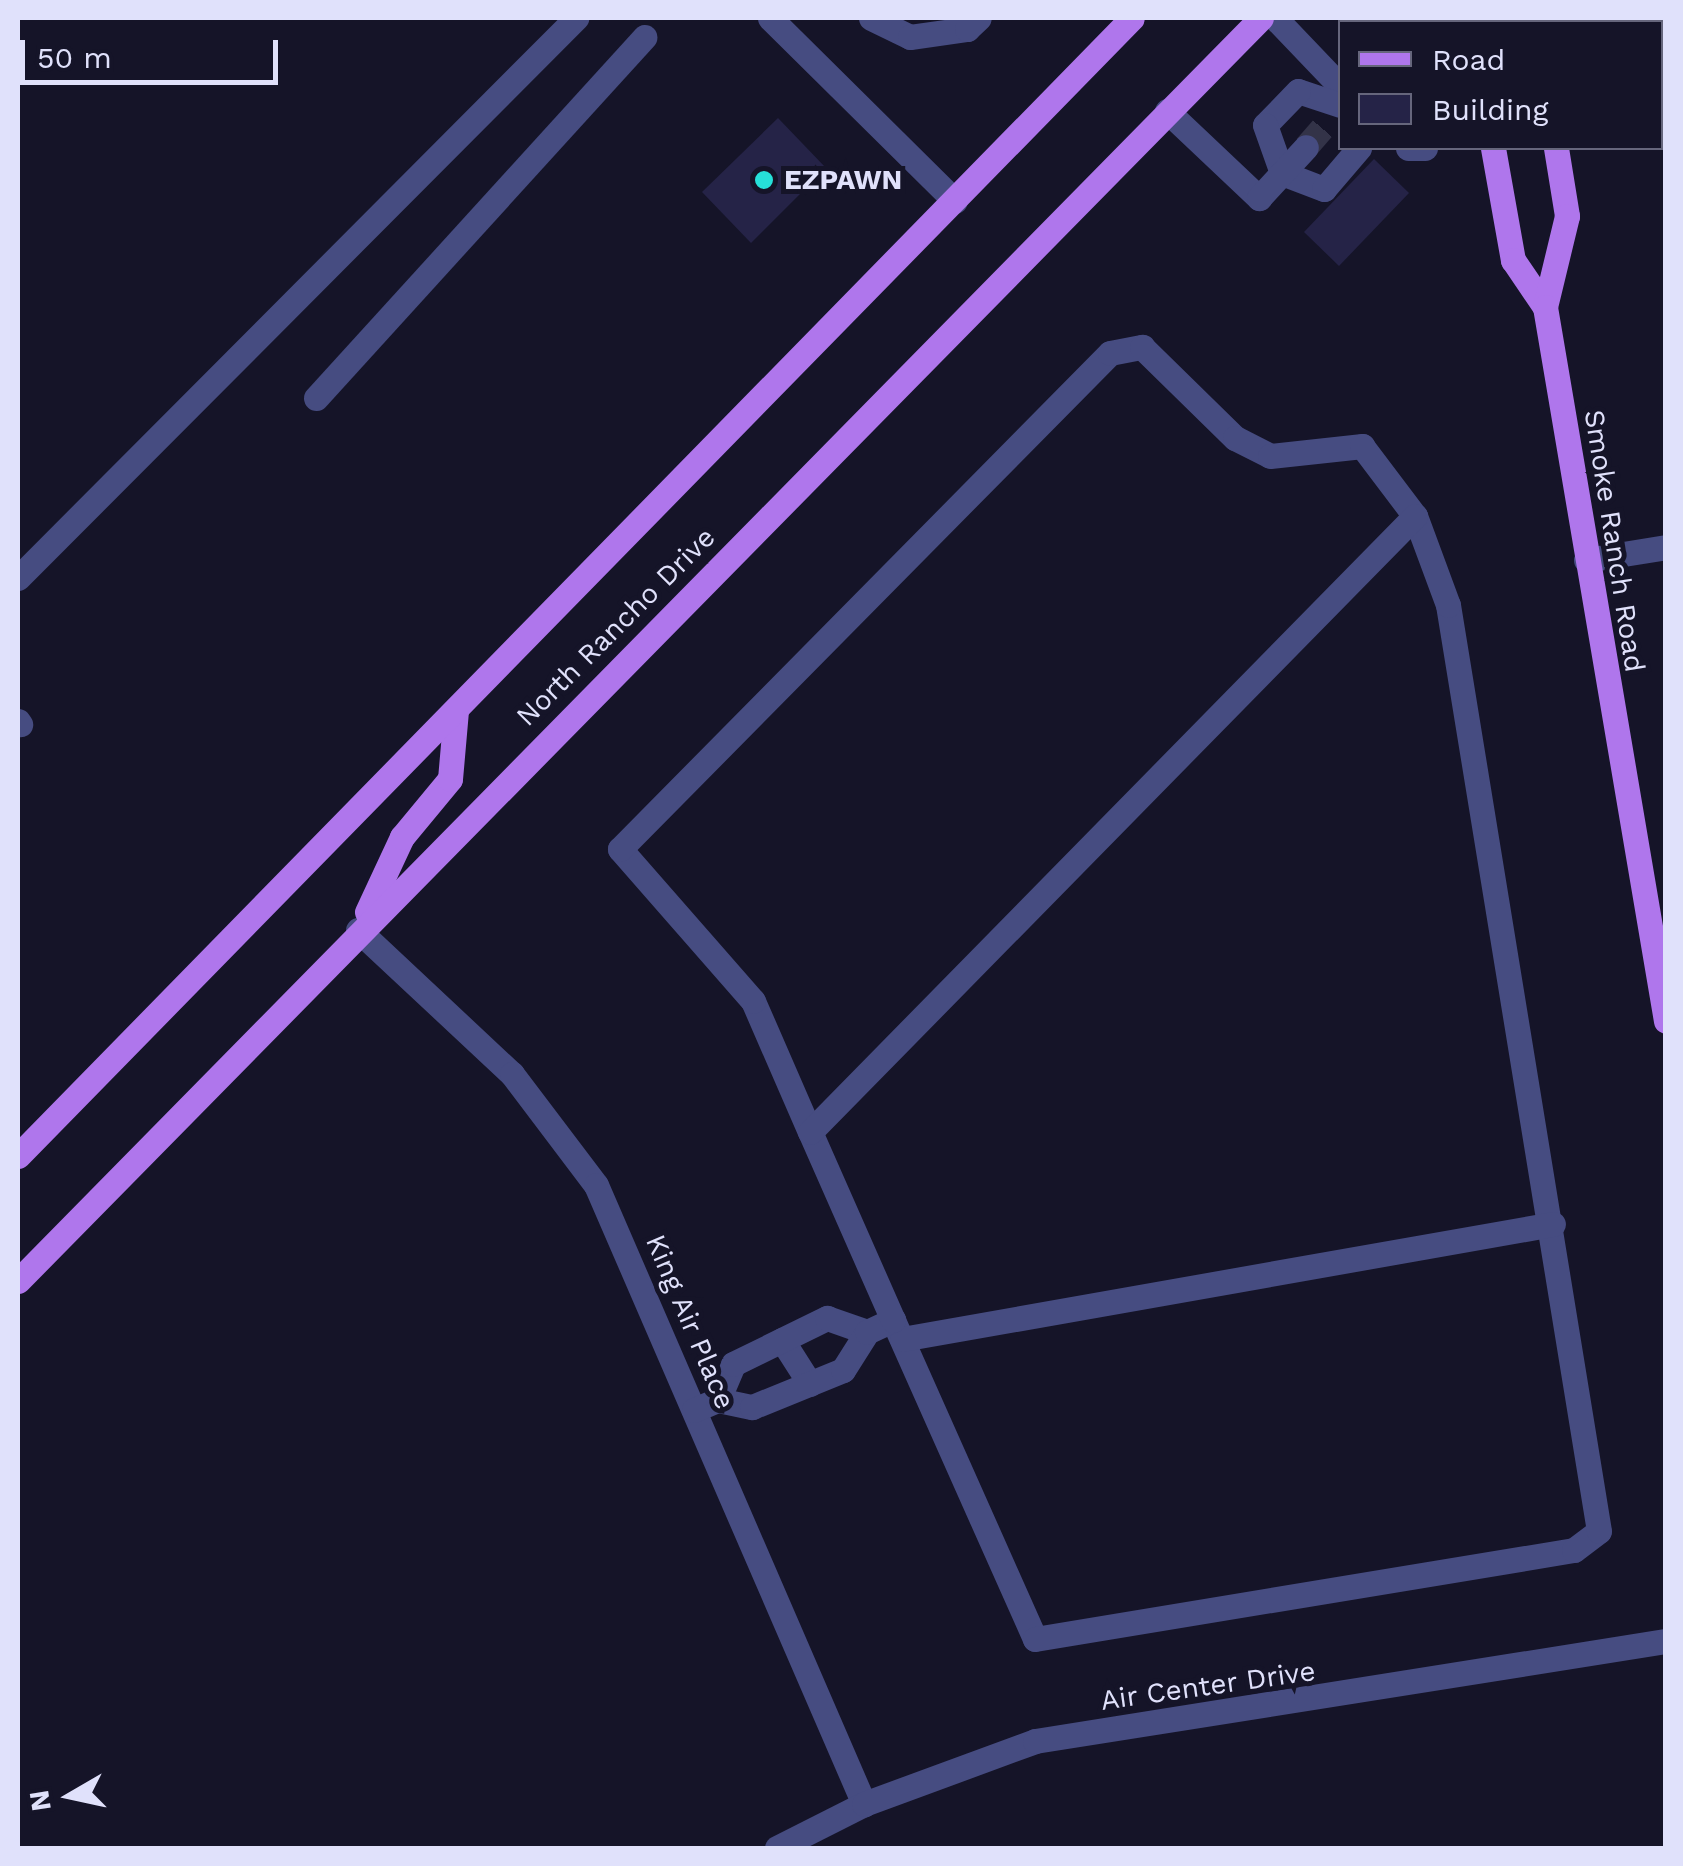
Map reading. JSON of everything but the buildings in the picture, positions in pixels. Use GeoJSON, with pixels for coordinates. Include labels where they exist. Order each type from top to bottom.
{"type":"FeatureCollection","features":[{"type":"Feature","properties":{"kind":"main road","name":"North Rancho Drive"},"geometry":{"type":"LineString","coordinates":[[18,1156],[1132,18]]}},
{"type":"Feature","properties":{"kind":"main road","name":"North Rancho Drive"},"geometry":{"type":"LineString","coordinates":[[18,1281],[358,930],[1261,18]]}},
{"type":"Feature","properties":{"kind":"main road","name":"Smoke Ranch Road"},"geometry":{"type":"LineString","coordinates":[[1494,150],[1514,260],[1545,307]]}},
{"type":"Feature","properties":{"kind":"main road","name":"Smoke Ranch Road"},"geometry":{"type":"LineString","coordinates":[[1556,150],[1567,216],[1545,307],[1586,560],[1661,971],[1666,1021]]}},
{"type":"Feature","properties":{"kind":"main road"},"geometry":{"type":"LineString","coordinates":[[358,930],[402,837],[450,778],[456,711]]}},
{"type":"Feature","properties":{"kind":"street"},"geometry":{"type":"LineString","coordinates":[[18,578],[576,18]]}},
{"type":"Feature","properties":{"kind":"street"},"geometry":{"type":"LineString","coordinates":[[770,18],[955,201]]}},
{"type":"Feature","properties":{"kind":"street"},"geometry":{"type":"LineString","coordinates":[[871,18],[910,36],[967,29],[978,18]]}},
{"type":"Feature","properties":{"kind":"street"},"geometry":{"type":"LineString","coordinates":[[1275,18],[1338,84]]}},
{"type":"Feature","properties":{"kind":"street"},"geometry":{"type":"LineString","coordinates":[[316,398],[646,37]]}},
{"type":"Feature","properties":{"kind":"street"},"geometry":{"type":"LineString","coordinates":[[1337,112],[1298,91],[1265,125],[1282,173],[1324,189],[1356,150]]}},
{"type":"Feature","properties":{"kind":"street"},"geometry":{"type":"LineString","coordinates":[[1166,111],[1258,198],[1306,147]]}},
{"type":"Feature","properties":{"kind":"street"},"geometry":{"type":"LineString","coordinates":[[1142,347],[1235,438],[1270,456],[1362,446],[1415,516],[1448,605],[1599,1530],[1574,1550],[1035,1640],[810,1132],[753,1002],[620,849],[1110,353],[1142,347]]}},
{"type":"Feature","properties":{"kind":"street"},"geometry":{"type":"LineString","coordinates":[[810,1132],[1415,516]]}},
{"type":"Feature","properties":{"kind":"street"},"geometry":{"type":"LineString","coordinates":[[1586,560],[1666,547]]}},
{"type":"Feature","properties":{"kind":"street","name":"King Air Place"},"geometry":{"type":"LineString","coordinates":[[358,930],[550,1119],[634,1263],[864,1804]]}},
{"type":"Feature","properties":{"kind":"street"},"geometry":{"type":"LineString","coordinates":[[718,1400],[734,1364],[827,1318],[867,1332],[898,1330],[1552,1224]]}},
{"type":"Feature","properties":{"kind":"street"},"geometry":{"type":"LineString","coordinates":[[694,1410],[718,1400],[752,1407],[844,1370],[867,1332]]}},
{"type":"Feature","properties":{"kind":"street"},"geometry":{"type":"LineString","coordinates":[[782,1340],[810,1384]]}},
{"type":"Feature","properties":{"kind":"street","name":"Air Center Drive"},"geometry":{"type":"LineString","coordinates":[[777,1848],[864,1804],[1035,1741],[1666,1641]]}},
{"type":"Feature","properties":{"kind":"tunnel"},"geometry":{"type":"LineString","coordinates":[[1306,147],[1329,121]]}},
{"type":"Feature","properties":{"kind":"place","name":"EZPAWN"},"geometry":{"type":"Point","coordinates":[764,180]}}]}
